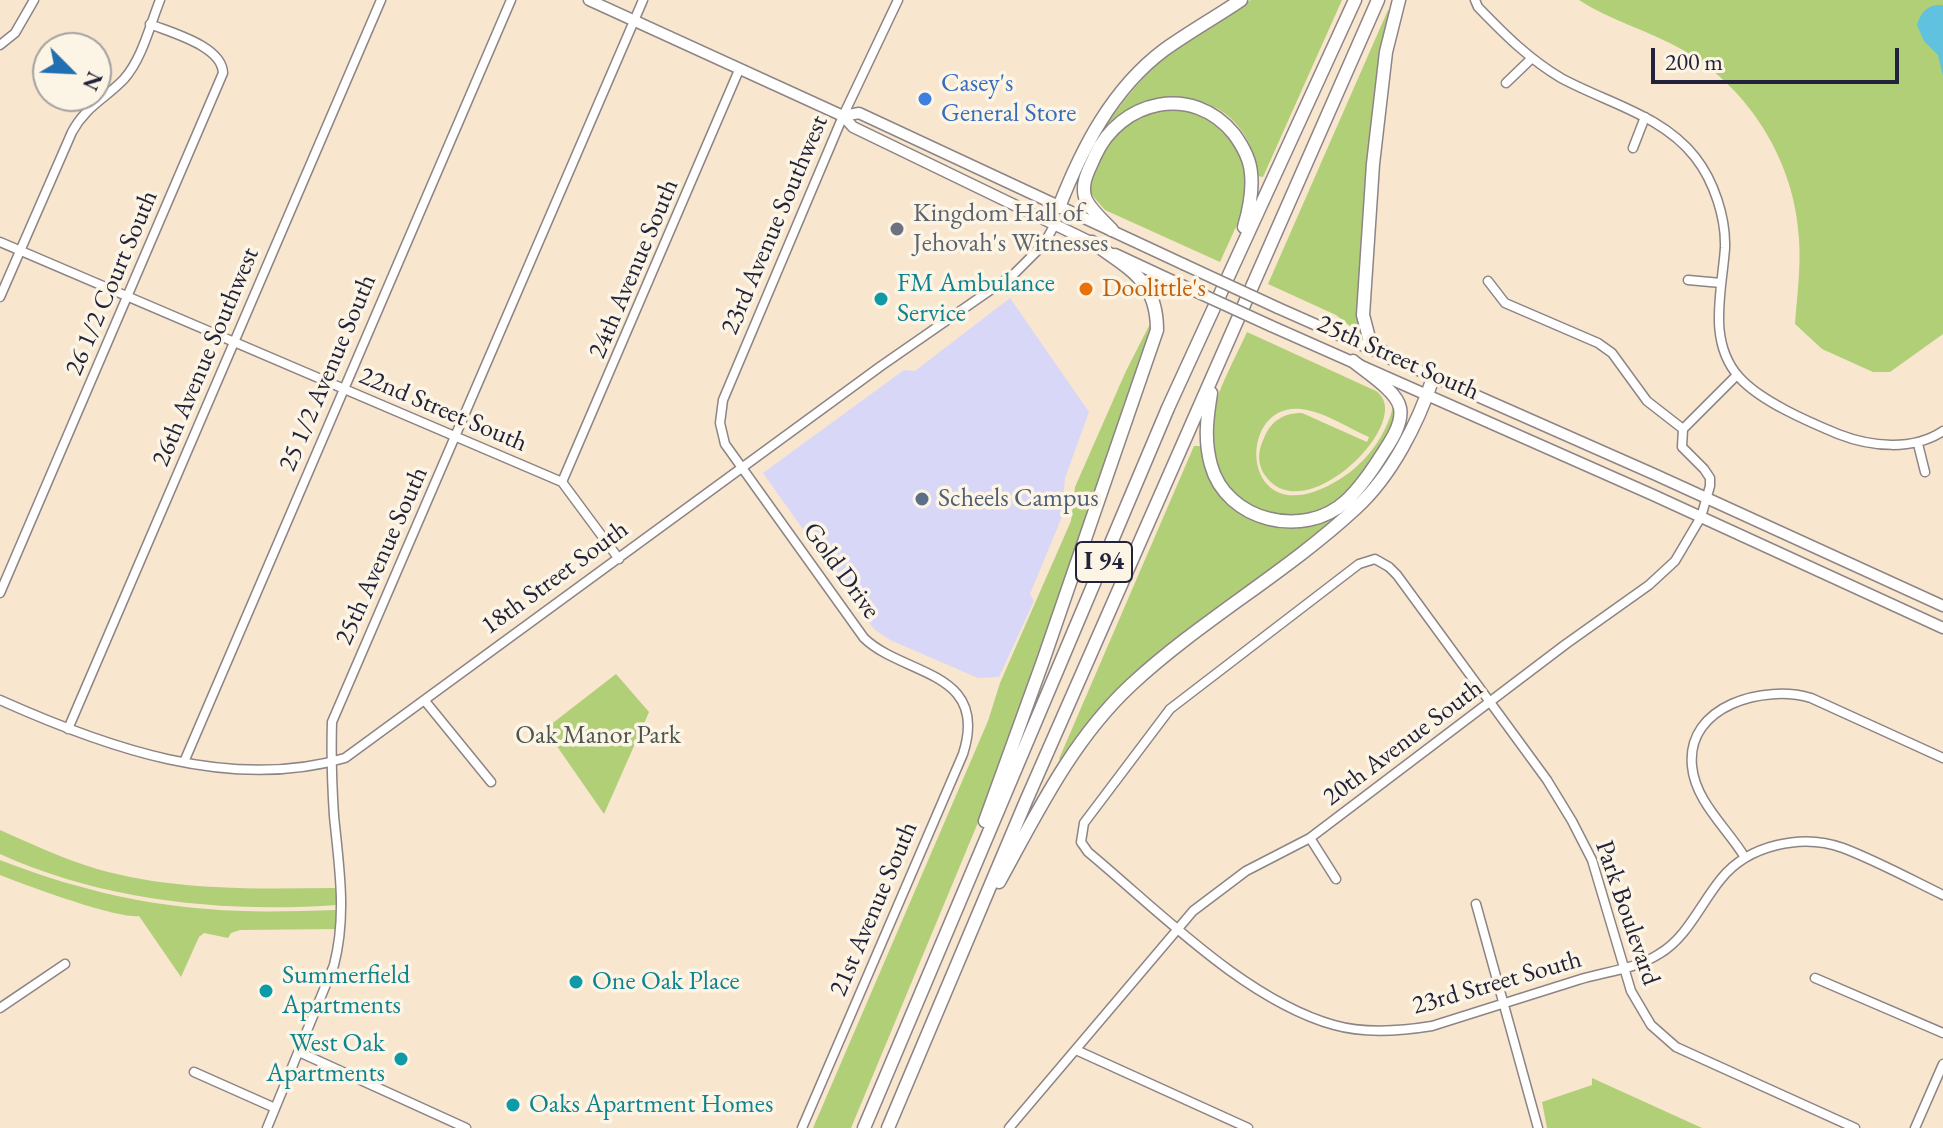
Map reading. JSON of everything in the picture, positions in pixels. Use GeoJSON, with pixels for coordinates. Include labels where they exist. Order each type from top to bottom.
{"type":"FeatureCollection","features":[{"type":"Feature","properties":{"kind":"highway"},"geometry":{"type":"LineString","coordinates":[[1059,207],[1096,128],[1126,86],[1162,51],[1241,0]]}},
{"type":"Feature","properties":{"kind":"highway","name":"I 94"},"geometry":{"type":"LineString","coordinates":[[864,1128],[1168,408],[1355,0]]}},
{"type":"Feature","properties":{"kind":"highway","name":"I 94"},"geometry":{"type":"LineString","coordinates":[[888,1128],[1378,0]]}},
{"type":"Feature","properties":{"kind":"highway"},"geometry":{"type":"LineString","coordinates":[[1391,358],[1370,342],[1363,315],[1381,94],[1386,52],[1399,0]]}},
{"type":"Feature","properties":{"kind":"highway"},"geometry":{"type":"LineString","coordinates":[[1112,230],[1086,200],[1084,185],[1100,145],[1112,128],[1140,111],[1161,103],[1193,106],[1204,109],[1225,123],[1242,144],[1251,170],[1251,197],[1236,259]]}},
{"type":"Feature","properties":{"kind":"highway"},"geometry":{"type":"LineString","coordinates":[[954,912],[1157,330],[1157,313],[1145,283],[1092,242]]}},
{"type":"Feature","properties":{"kind":"highway"},"geometry":{"type":"LineString","coordinates":[[1213,376],[1205,435],[1211,468],[1226,494],[1243,509],[1265,519],[1292,521],[1316,518],[1345,503],[1375,465],[1399,423],[1401,410],[1398,401],[1353,361]]}},
{"type":"Feature","properties":{"kind":"highway"},"geometry":{"type":"LineString","coordinates":[[962,952],[1056,777],[1103,716],[1129,687],[1173,649],[1357,507],[1393,462],[1433,378]]}},
{"type":"Feature","properties":{"kind":"main road","name":"25th Street South"},"geometry":{"type":"LineString","coordinates":[[589,0],[843,116],[853,127],[1175,282],[1943,628]]}},
{"type":"Feature","properties":{"kind":"main road","name":"25th Street South"},"geometry":{"type":"LineString","coordinates":[[843,116],[859,113],[1278,308],[1708,498],[1943,606]]}},
{"type":"Feature","properties":{"kind":"main road","name":"18th Street South"},"geometry":{"type":"LineString","coordinates":[[1055,224],[1059,207]]}},
{"type":"Feature","properties":{"kind":"street"},"geometry":{"type":"LineString","coordinates":[[0,45],[15,33],[34,0]]}},
{"type":"Feature","properties":{"kind":"street"},"geometry":{"type":"LineString","coordinates":[[0,297],[78,120],[132,68],[160,0]]}},
{"type":"Feature","properties":{"kind":"street","name":"26th Avenue Southwest"},"geometry":{"type":"LineString","coordinates":[[68,729],[381,0]]}},
{"type":"Feature","properties":{"kind":"street","name":"25 1/2 Avenue South"},"geometry":{"type":"LineString","coordinates":[[184,762],[511,0]]}},
{"type":"Feature","properties":{"kind":"street","name":"25th Avenue South"},"geometry":{"type":"LineString","coordinates":[[267,1128],[334,965],[342,923],[332,722],[643,0]]}},
{"type":"Feature","properties":{"kind":"street","name":"23rd Avenue Southwest"},"geometry":{"type":"LineString","coordinates":[[742,469],[725,444],[720,423],[723,400],[843,116],[898,0]]}},
{"type":"Feature","properties":{"kind":"street"},"geometry":{"type":"LineString","coordinates":[[1475,0],[1478,7],[1518,48],[1564,79],[1645,117],[1679,139],[1708,175],[1719,209],[1725,245],[1719,328],[1725,352],[1737,375],[1752,389],[1849,438],[1873,444],[1918,444],[1943,431]]}},
{"type":"Feature","properties":{"kind":"street","name":"26 1/2 Court South"},"geometry":{"type":"LineString","coordinates":[[0,593],[223,73],[219,58],[211,50],[150,24]]}},
{"type":"Feature","properties":{"kind":"street"},"geometry":{"type":"LineString","coordinates":[[1506,83],[1532,58]]}},
{"type":"Feature","properties":{"kind":"street","name":"24th Avenue South"},"geometry":{"type":"LineString","coordinates":[[562,482],[739,70]]}},
{"type":"Feature","properties":{"kind":"street"},"geometry":{"type":"LineString","coordinates":[[1633,148],[1645,117]]}},
{"type":"Feature","properties":{"kind":"street","name":"18th Street South"},"geometry":{"type":"LineString","coordinates":[[0,700],[68,729],[153,757],[268,769],[320,765],[345,758],[893,357],[1015,273],[1039,251],[1055,224]]}},
{"type":"Feature","properties":{"kind":"street","name":"22nd Street South"},"geometry":{"type":"LineString","coordinates":[[0,242],[562,482]]}},
{"type":"Feature","properties":{"kind":"street"},"geometry":{"type":"LineString","coordinates":[[1688,280],[1721,283]]}},
{"type":"Feature","properties":{"kind":"street"},"geometry":{"type":"LineString","coordinates":[[1488,281],[1505,303],[1598,343],[1612,353],[1647,401],[1683,429]]}},
{"type":"Feature","properties":{"kind":"street"},"geometry":{"type":"LineString","coordinates":[[1708,498],[1710,478],[1682,447],[1683,429],[1737,375]]}},
{"type":"Feature","properties":{"kind":"street"},"geometry":{"type":"LineString","coordinates":[[1918,444],[1925,472]]}},
{"type":"Feature","properties":{"kind":"street","name":"Gold Drive"},"geometry":{"type":"LineString","coordinates":[[742,469],[864,638],[885,653],[936,675],[951,687],[962,704]]}},
{"type":"Feature","properties":{"kind":"street"},"geometry":{"type":"LineString","coordinates":[[562,482],[619,559]]}},
{"type":"Feature","properties":{"kind":"street","name":"20th Avenue South"},"geometry":{"type":"LineString","coordinates":[[1009,1128],[1193,911],[1246,871],[1310,838],[1649,585],[1675,561],[1701,517],[1708,498]]}},
{"type":"Feature","properties":{"kind":"street","name":"Park Boulevard"},"geometry":{"type":"LineString","coordinates":[[1111,784],[1170,709],[1367,560],[1375,559],[1389,567],[1491,702],[1547,780],[1572,821],[1592,860],[1631,991],[1666,1041],[1855,1128]]}},
{"type":"Feature","properties":{"kind":"street"},"geometry":{"type":"LineString","coordinates":[[1744,856],[1699,792],[1692,767],[1693,747],[1700,730],[1724,708],[1744,698],[1792,693],[1811,698],[1943,758]]}},
{"type":"Feature","properties":{"kind":"street"},"geometry":{"type":"LineString","coordinates":[[425,701],[491,782]]}},
{"type":"Feature","properties":{"kind":"street","name":"21st Avenue South"},"geometry":{"type":"LineString","coordinates":[[802,1128],[963,754],[969,732],[962,704]]}},
{"type":"Feature","properties":{"kind":"street","name":"23rd Street South"},"geometry":{"type":"LineString","coordinates":[[1111,784],[1084,823],[1081,842],[1088,852],[1246,981],[1297,1012],[1336,1026],[1409,1030],[1432,1026],[1648,961],[1663,953],[1678,938],[1728,870],[1744,856],[1773,846],[1801,843],[1842,848],[1943,895]]}},
{"type":"Feature","properties":{"kind":"street"},"geometry":{"type":"LineString","coordinates":[[1310,838],[1336,879]]}},
{"type":"Feature","properties":{"kind":"street"},"geometry":{"type":"LineString","coordinates":[[1476,904],[1538,1128]]}},
{"type":"Feature","properties":{"kind":"street"},"geometry":{"type":"LineString","coordinates":[[0,1008],[65,964]]}},
{"type":"Feature","properties":{"kind":"street"},"geometry":{"type":"LineString","coordinates":[[1815,978],[1943,1033]]}},
{"type":"Feature","properties":{"kind":"street"},"geometry":{"type":"LineString","coordinates":[[1076,1050],[1248,1128]]}},
{"type":"Feature","properties":{"kind":"street"},"geometry":{"type":"LineString","coordinates":[[299,1052],[466,1128]]}},
{"type":"Feature","properties":{"kind":"street"},"geometry":{"type":"LineString","coordinates":[[1915,1128],[1943,1064]]}},
{"type":"Feature","properties":{"kind":"street"},"geometry":{"type":"LineString","coordinates":[[194,1072],[275,1108]]}},
{"type":"Feature","properties":{"kind":"shaded area","name":"Scheels Campus"},"geometry":{"type":"Polygon","coordinates":[[[1010,298],[1089,412],[1065,478],[1061,519],[1030,594],[1034,601],[999,677],[978,678],[890,640],[874,629],[763,473],[904,370],[915,371],[1010,298]]]}},
{"type":"Feature","properties":{"kind":"green space"},"geometry":{"type":"Polygon","coordinates":[[[1251,0],[1342,0],[1263,177],[1258,176],[1251,148],[1238,126],[1219,110],[1197,100],[1173,97],[1148,102],[1125,114],[1102,132],[1134,89],[1172,51],[1251,0]]]}},
{"type":"Feature","properties":{"kind":"green space"},"geometry":{"type":"Polygon","coordinates":[[[1579,0],[1943,0],[1943,334],[1890,372],[1873,372],[1822,349],[1795,324],[1800,260],[1796,210],[1789,182],[1765,130],[1729,85],[1707,66],[1670,43],[1579,0]]]}},
{"type":"Feature","properties":{"kind":"green space"},"geometry":{"type":"Polygon","coordinates":[[[1388,10],[1392,11],[1372,160],[1358,329],[1355,330],[1336,315],[1268,284],[1388,10]]]}},
{"type":"Feature","properties":{"kind":"green space"},"geometry":{"type":"Polygon","coordinates":[[[1168,107],[1196,111],[1227,129],[1248,170],[1245,207],[1220,262],[1105,210],[1091,194],[1098,160],[1111,139],[1141,113],[1168,107]]]}},
{"type":"Feature","properties":{"kind":"green space"},"geometry":{"type":"Polygon","coordinates":[[[1152,320],[1154,330],[999,772],[851,1128],[813,1128],[1071,521],[1075,487],[1152,320]]]}},
{"type":"Feature","properties":{"kind":"green space"},"geometry":{"type":"Polygon","coordinates":[[[1247,332],[1376,391],[1385,405],[1382,424],[1352,464],[1330,480],[1307,490],[1285,490],[1267,478],[1261,469],[1260,448],[1274,423],[1283,416],[1302,413],[1367,442],[1369,437],[1307,410],[1283,411],[1266,423],[1258,442],[1257,462],[1265,481],[1281,493],[1306,494],[1349,473],[1374,448],[1386,428],[1393,406],[1396,406],[1391,431],[1379,453],[1349,490],[1325,508],[1302,515],[1279,515],[1259,509],[1241,498],[1227,482],[1217,463],[1211,441],[1214,408],[1247,332]]]}},
{"type":"Feature","properties":{"kind":"green space"},"geometry":{"type":"Polygon","coordinates":[[[1194,446],[1201,446],[1207,470],[1265,523],[1338,513],[1340,516],[1202,621],[1063,763],[1059,759],[1194,446]]]}},
{"type":"Feature","properties":{"kind":"green space","name":"Oak Manor Park"},"geometry":{"type":"Polygon","coordinates":[[[616,674],[649,712],[604,814],[545,729],[616,674]]]}},
{"type":"Feature","properties":{"kind":"green space"},"geometry":{"type":"Polygon","coordinates":[[[0,830],[72,861],[126,876],[216,887],[336,888],[337,905],[208,905],[122,893],[39,870],[0,854],[0,830]]]}},
{"type":"Feature","properties":{"kind":"green space"},"geometry":{"type":"Polygon","coordinates":[[[0,860],[76,886],[181,907],[240,911],[337,910],[337,929],[240,930],[231,933],[228,938],[204,933],[199,937],[181,977],[139,916],[92,907],[0,875],[0,860]]]}},
{"type":"Feature","properties":{"kind":"green space"},"geometry":{"type":"Polygon","coordinates":[[[1592,1078],[1702,1128],[1547,1128],[1542,1102],[1592,1085],[1592,1078]]]}},
{"type":"Feature","properties":{"kind":"water"},"geometry":{"type":"Polygon","coordinates":[[[1943,5],[1943,76],[1938,55],[1924,41],[1917,25],[1926,9],[1943,5]]]}},
{"type":"Feature","properties":{"kind":"place","name":"Casey's General Store"},"geometry":{"type":"Point","coordinates":[925,99]}},
{"type":"Feature","properties":{"kind":"place","name":"Kingdom Hall of Jehovah's Witnesses"},"geometry":{"type":"Point","coordinates":[897,229]}},
{"type":"Feature","properties":{"kind":"place","name":"Doolittle's"},"geometry":{"type":"Point","coordinates":[1086,289]}},
{"type":"Feature","properties":{"kind":"place","name":"FM Ambulance Service"},"geometry":{"type":"Point","coordinates":[881,299]}},
{"type":"Feature","properties":{"kind":"place","name":"Scheels Campus"},"geometry":{"type":"Point","coordinates":[922,499]}},
{"type":"Feature","properties":{"kind":"place","name":"One Oak Place"},"geometry":{"type":"Point","coordinates":[576,982]}},
{"type":"Feature","properties":{"kind":"place","name":"Summerfield Apartments"},"geometry":{"type":"Point","coordinates":[266,991]}},
{"type":"Feature","properties":{"kind":"place","name":"West Oak Apartments"},"geometry":{"type":"Point","coordinates":[401,1059]}},
{"type":"Feature","properties":{"kind":"place","name":"Oaks Apartment Homes"},"geometry":{"type":"Point","coordinates":[513,1105]}}]}
